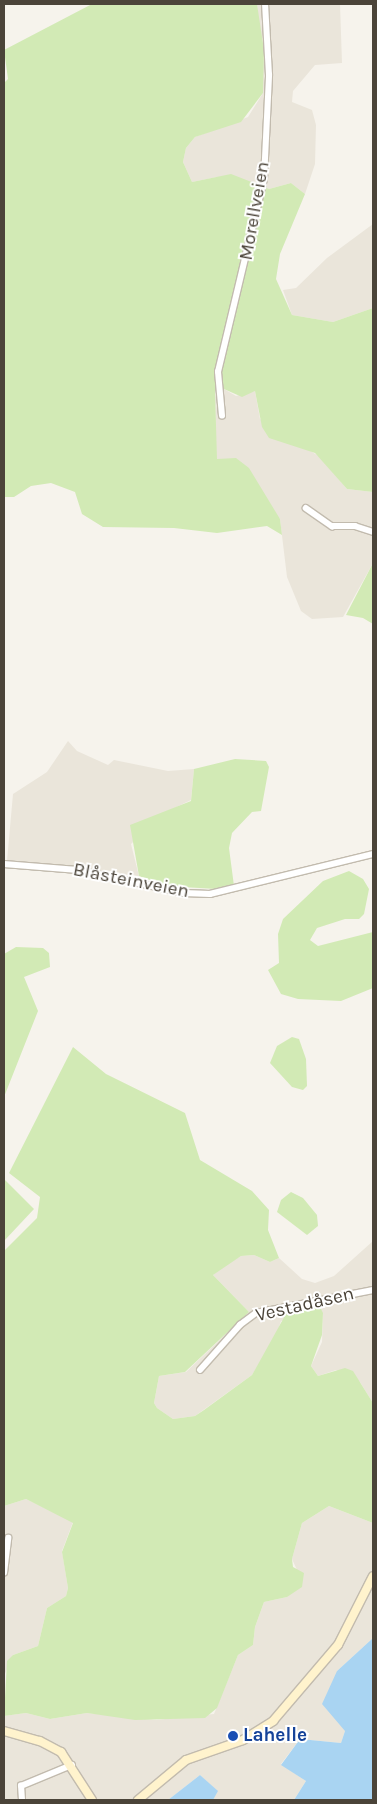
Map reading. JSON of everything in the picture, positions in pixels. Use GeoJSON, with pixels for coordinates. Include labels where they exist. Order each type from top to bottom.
{"type":"FeatureCollection","features":[{"type":"Feature","properties":{"kind":"street","name":"Morellveien"},"geometry":{"type":"LineString","coordinates":[[222,416],[218,372],[264,179],[269,75],[265,4]]}},
{"type":"Feature","properties":{"kind":"street"},"geometry":{"type":"LineString","coordinates":[[306,508],[332,526],[355,526],[373,532]]}},
{"type":"Feature","properties":{"kind":"street","name":"Blåsteinveien"},"geometry":{"type":"LineString","coordinates":[[4,864],[78,870],[184,893],[210,894],[373,854]]}},
{"type":"Feature","properties":{"kind":"street","name":"Vestadåsen"},"geometry":{"type":"LineString","coordinates":[[200,1370],[240,1325],[256,1313],[373,1290]]}},
{"type":"Feature","properties":{"kind":"street"},"geometry":{"type":"LineString","coordinates":[[4,1573],[8,1538]]}},
{"type":"Feature","properties":{"kind":"street"},"geometry":{"type":"LineString","coordinates":[[138,1800],[186,1760],[243,1740],[273,1721],[338,1645],[373,1576]]}},
{"type":"Feature","properties":{"kind":"street"},"geometry":{"type":"LineString","coordinates":[[4,1731],[53,1747],[72,1765],[92,1800]]}},
{"type":"Feature","properties":{"kind":"street"},"geometry":{"type":"LineString","coordinates":[[22,1800],[21,1786],[72,1765]]}},
{"type":"Feature","properties":{"kind":"shaded area"},"geometry":{"type":"Polygon","coordinates":[[[257,4],[340,4],[342,63],[315,65],[293,91],[292,102],[312,110],[316,125],[315,164],[305,194],[291,183],[269,189],[217,177],[192,182],[183,162],[186,148],[195,137],[248,117],[263,93],[257,4]]]}},
{"type":"Feature","properties":{"kind":"shaded area"},"geometry":{"type":"Polygon","coordinates":[[[373,224],[373,308],[333,322],[292,315],[283,290],[296,288],[327,258],[373,224]]]}},
{"type":"Feature","properties":{"kind":"shaded area"},"geometry":{"type":"Polygon","coordinates":[[[224,389],[236,396],[255,391],[260,419],[320,457],[347,489],[373,492],[373,563],[343,617],[312,619],[301,611],[287,577],[280,519],[216,459],[215,391],[224,389]]]}},
{"type":"Feature","properties":{"kind":"shaded area"},"geometry":{"type":"Polygon","coordinates":[[[68,741],[77,751],[108,765],[114,760],[168,771],[194,769],[191,800],[162,814],[131,844],[139,876],[7,861],[13,794],[47,772],[68,741]]]}},
{"type":"Feature","properties":{"kind":"shaded area"},"geometry":{"type":"Polygon","coordinates":[[[373,1241],[373,1403],[360,1382],[336,1370],[318,1376],[311,1366],[322,1342],[323,1313],[281,1321],[276,1336],[252,1375],[195,1416],[173,1419],[157,1408],[154,1403],[159,1376],[186,1372],[249,1312],[213,1275],[223,1266],[241,1256],[254,1255],[270,1262],[279,1258],[302,1279],[315,1283],[334,1276],[373,1241]]]}},
{"type":"Feature","properties":{"kind":"shaded area"},"geometry":{"type":"Polygon","coordinates":[[[26,1499],[73,1522],[62,1551],[68,1588],[66,1596],[47,1608],[38,1646],[13,1655],[4,1676],[4,1506],[26,1499]]]}},
{"type":"Feature","properties":{"kind":"shaded area"},"geometry":{"type":"Polygon","coordinates":[[[329,1506],[373,1523],[373,1638],[337,1671],[345,1731],[341,1743],[300,1739],[281,1764],[306,1781],[294,1800],[213,1800],[217,1791],[200,1775],[168,1800],[4,1800],[4,1716],[26,1713],[50,1719],[87,1713],[156,1720],[214,1714],[238,1655],[253,1645],[255,1627],[264,1602],[287,1597],[297,1570],[292,1559],[302,1523],[329,1506]]]}},
{"type":"Feature","properties":{"kind":"green space"},"geometry":{"type":"Polygon","coordinates":[[[92,4],[257,4],[264,50],[263,93],[241,122],[195,137],[186,148],[183,162],[192,182],[231,174],[269,189],[291,183],[305,194],[280,254],[276,279],[292,315],[333,322],[373,308],[373,492],[347,489],[315,453],[269,438],[262,427],[255,391],[242,397],[224,389],[215,391],[217,459],[236,458],[249,468],[280,519],[282,535],[267,526],[217,533],[174,528],[103,527],[82,514],[75,492],[51,483],[31,486],[14,497],[4,497],[4,83],[8,79],[4,50],[92,4]]]}},
{"type":"Feature","properties":{"kind":"green space"},"geometry":{"type":"Polygon","coordinates":[[[373,563],[373,624],[363,618],[346,615],[373,563]]]}},
{"type":"Feature","properties":{"kind":"green space"},"geometry":{"type":"Polygon","coordinates":[[[235,759],[266,761],[269,767],[261,811],[252,812],[232,833],[229,848],[234,886],[216,889],[166,886],[139,876],[130,825],[191,801],[194,769],[235,759]]]}},
{"type":"Feature","properties":{"kind":"green space"},"geometry":{"type":"Polygon","coordinates":[[[349,871],[363,879],[369,889],[364,914],[359,919],[345,919],[317,928],[310,940],[318,946],[373,932],[373,988],[341,1001],[298,999],[281,994],[268,970],[279,963],[278,934],[283,919],[323,881],[349,871]]]}},
{"type":"Feature","properties":{"kind":"green space"},"geometry":{"type":"Polygon","coordinates":[[[16,947],[43,948],[49,953],[50,967],[24,977],[38,1011],[4,1097],[4,954],[16,947]]]}},
{"type":"Feature","properties":{"kind":"green space"},"geometry":{"type":"Polygon","coordinates":[[[292,1037],[299,1039],[306,1059],[307,1086],[303,1090],[292,1087],[270,1063],[277,1046],[292,1037]]]}},
{"type":"Feature","properties":{"kind":"green space"},"geometry":{"type":"Polygon","coordinates":[[[73,1047],[106,1074],[185,1113],[200,1160],[252,1191],[269,1210],[268,1230],[279,1258],[270,1262],[254,1255],[241,1256],[213,1275],[249,1312],[185,1372],[159,1376],[154,1403],[157,1408],[173,1419],[195,1416],[252,1375],[287,1312],[318,1303],[323,1313],[322,1335],[311,1366],[318,1376],[345,1368],[353,1371],[373,1403],[373,1523],[329,1506],[302,1523],[292,1559],[293,1567],[304,1573],[302,1587],[287,1597],[264,1602],[255,1627],[253,1645],[238,1655],[217,1708],[205,1718],[135,1720],[87,1713],[50,1719],[26,1713],[4,1716],[7,1661],[13,1655],[38,1646],[47,1608],[66,1596],[68,1588],[62,1552],[73,1523],[26,1499],[4,1506],[4,1251],[37,1218],[40,1197],[9,1173],[73,1047]]]}},
{"type":"Feature","properties":{"kind":"green space"},"geometry":{"type":"Polygon","coordinates":[[[4,1179],[34,1209],[4,1241],[4,1179]]]}},
{"type":"Feature","properties":{"kind":"green space"},"geometry":{"type":"Polygon","coordinates":[[[291,1192],[303,1198],[317,1215],[318,1226],[307,1235],[277,1212],[281,1200],[291,1192]]]}},
{"type":"Feature","properties":{"kind":"water"},"geometry":{"type":"Polygon","coordinates":[[[373,1638],[373,1800],[294,1800],[306,1781],[281,1765],[300,1739],[341,1743],[345,1731],[322,1704],[337,1671],[373,1638]]]}},
{"type":"Feature","properties":{"kind":"water"},"geometry":{"type":"Polygon","coordinates":[[[200,1775],[218,1791],[213,1800],[168,1800],[200,1775]]]}},
{"type":"Feature","properties":{"kind":"place","name":"Lahelle"},"geometry":{"type":"Point","coordinates":[233,1736]}}]}
